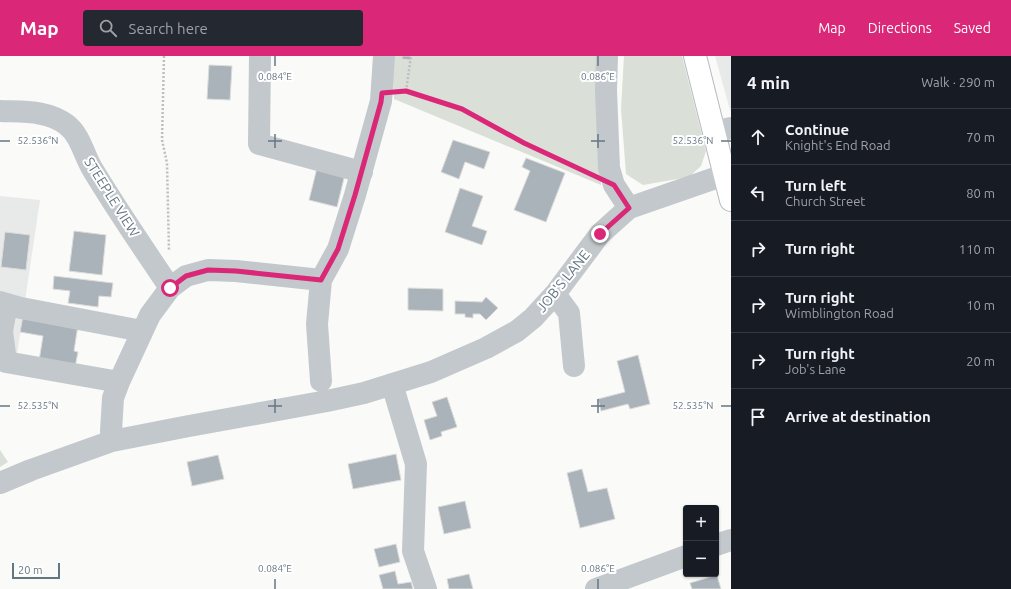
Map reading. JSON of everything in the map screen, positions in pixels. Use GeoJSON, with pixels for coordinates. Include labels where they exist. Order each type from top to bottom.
{"type":"FeatureCollection","features":[{"type":"Feature","properties":{"kind":"main road"},"geometry":{"type":"LineString","coordinates":[[695,56],[722,130],[724,175],[731,200]]}},
{"type":"Feature","properties":{"kind":"street"},"geometry":{"type":"LineString","coordinates":[[260,56],[259,144],[362,172]]}},
{"type":"Feature","properties":{"kind":"street"},"geometry":{"type":"LineString","coordinates":[[321,380],[318,324],[321,280],[338,249],[362,172],[381,102],[384,56]]}},
{"type":"Feature","properties":{"kind":"street"},"geometry":{"type":"LineString","coordinates":[[607,56],[606,90],[609,168],[614,185],[629,208]]}},
{"type":"Feature","properties":{"kind":"street","name":"STEEPLE VIEW"},"geometry":{"type":"LineString","coordinates":[[0,111],[33,112],[53,116],[68,126],[79,141],[92,169],[170,288]]}},
{"type":"Feature","properties":{"kind":"street","name":"JOB'S LANE"},"geometry":{"type":"LineString","coordinates":[[0,483],[31,470],[112,441],[327,402],[364,393],[430,372],[486,348],[517,331],[533,318],[555,294],[600,234],[629,208],[724,175]]}},
{"type":"Feature","properties":{"kind":"street"},"geometry":{"type":"LineString","coordinates":[[112,441],[111,431],[113,398],[119,382],[150,315],[170,288],[186,276],[208,270],[236,271],[321,280]]}},
{"type":"Feature","properties":{"kind":"street"},"geometry":{"type":"LineString","coordinates":[[555,294],[569,313],[574,366]]}},
{"type":"Feature","properties":{"kind":"street"},"geometry":{"type":"LineString","coordinates":[[119,382],[6,362],[2,330],[4,303],[142,331]]}},
{"type":"Feature","properties":{"kind":"street"},"geometry":{"type":"LineString","coordinates":[[392,384],[416,464],[413,550],[426,589]]}},
{"type":"Feature","properties":{"kind":"street"},"geometry":{"type":"LineString","coordinates":[[719,544],[731,540]]}},
{"type":"Feature","properties":{"kind":"street"},"geometry":{"type":"LineString","coordinates":[[596,589],[683,557]]}},
{"type":"Feature","properties":{"kind":"path"},"geometry":{"type":"LineString","coordinates":[[164,56],[162,140],[166,163],[169,256]]}},
{"type":"Feature","properties":{"kind":"path"},"geometry":{"type":"LineString","coordinates":[[406,91],[411,56]]}},
{"type":"Feature","properties":{"kind":"path"},"geometry":{"type":"LineString","coordinates":[[382,93],[406,91],[462,109],[524,143],[614,185]]}},
{"type":"Feature","properties":{"kind":"shaded area"},"geometry":{"type":"Polygon","coordinates":[[[391,56],[596,56],[601,185],[394,99],[391,56]]]}},
{"type":"Feature","properties":{"kind":"shaded area"},"geometry":{"type":"Polygon","coordinates":[[[624,56],[682,56],[706,151],[701,166],[689,177],[643,185],[626,174],[621,109],[624,56]]]}},
{"type":"Feature","properties":{"kind":"shaded area"},"geometry":{"type":"Polygon","coordinates":[[[715,56],[731,56],[731,110],[730,110],[715,56]]]}},
{"type":"Feature","properties":{"kind":"shaded area"},"geometry":{"type":"Polygon","coordinates":[[[0,196],[40,200],[15,368],[0,366],[0,196]]]}},
{"type":"Feature","properties":{"kind":"shaded area"},"geometry":{"type":"Polygon","coordinates":[[[0,450],[8,462],[0,467],[0,450]]]}},
{"type":"Feature","properties":{"kind":"building"},"geometry":{"type":"Polygon","coordinates":[[[402,56],[411,56],[410,60],[402,59],[402,56]]]}},
{"type":"Feature","properties":{"kind":"building"},"geometry":{"type":"Polygon","coordinates":[[[209,65],[232,66],[230,100],[207,99],[209,65]]]}},
{"type":"Feature","properties":{"kind":"building"},"geometry":{"type":"Polygon","coordinates":[[[453,140],[490,152],[484,169],[465,162],[459,179],[441,172],[453,140]]]}},
{"type":"Feature","properties":{"kind":"building"},"geometry":{"type":"Polygon","coordinates":[[[526,158],[565,173],[546,222],[514,210],[530,171],[522,167],[526,158]]]}},
{"type":"Feature","properties":{"kind":"building"},"geometry":{"type":"Polygon","coordinates":[[[317,168],[345,174],[337,207],[309,200],[317,168]]]}},
{"type":"Feature","properties":{"kind":"building"},"geometry":{"type":"Polygon","coordinates":[[[460,188],[483,196],[472,226],[487,231],[482,245],[445,232],[460,188]]]}},
{"type":"Feature","properties":{"kind":"building"},"geometry":{"type":"Polygon","coordinates":[[[74,231],[106,235],[102,275],[69,271],[74,231]]]}},
{"type":"Feature","properties":{"kind":"building"},"geometry":{"type":"Polygon","coordinates":[[[5,232],[30,235],[26,270],[1,267],[5,232]]]}},
{"type":"Feature","properties":{"kind":"building"},"geometry":{"type":"Polygon","coordinates":[[[54,276],[113,283],[111,297],[99,296],[98,307],[68,303],[70,291],[53,289],[54,276]]]}},
{"type":"Feature","properties":{"kind":"building"},"geometry":{"type":"Polygon","coordinates":[[[408,288],[443,289],[443,311],[408,310],[408,288]]]}},
{"type":"Feature","properties":{"kind":"building"},"geometry":{"type":"Polygon","coordinates":[[[486,297],[498,308],[486,320],[480,314],[473,314],[473,318],[465,317],[465,314],[455,314],[455,301],[482,302],[486,297]]]}},
{"type":"Feature","properties":{"kind":"building"},"geometry":{"type":"Polygon","coordinates":[[[23,316],[78,325],[74,351],[78,352],[75,367],[39,361],[43,336],[20,332],[23,316]]]}},
{"type":"Feature","properties":{"kind":"building"},"geometry":{"type":"Polygon","coordinates":[[[638,355],[650,404],[630,409],[628,404],[601,411],[598,399],[625,392],[617,361],[638,355]]]}},
{"type":"Feature","properties":{"kind":"building"},"geometry":{"type":"Polygon","coordinates":[[[447,397],[457,427],[441,432],[442,436],[430,440],[424,420],[437,416],[432,402],[447,397]]]}},
{"type":"Feature","properties":{"kind":"building"},"geometry":{"type":"Polygon","coordinates":[[[396,454],[401,480],[353,489],[348,464],[396,454]]]}},
{"type":"Feature","properties":{"kind":"building"},"geometry":{"type":"Polygon","coordinates":[[[218,455],[224,479],[192,486],[187,462],[218,455]]]}},
{"type":"Feature","properties":{"kind":"building"},"geometry":{"type":"Polygon","coordinates":[[[582,469],[588,492],[607,488],[615,519],[580,528],[567,473],[582,469]]]}},
{"type":"Feature","properties":{"kind":"building"},"geometry":{"type":"Polygon","coordinates":[[[465,501],[471,528],[444,534],[438,507],[465,501]]]}},
{"type":"Feature","properties":{"kind":"building"},"geometry":{"type":"Polygon","coordinates":[[[396,544],[400,562],[379,567],[374,549],[396,544]]]}},
{"type":"Feature","properties":{"kind":"building"},"geometry":{"type":"Polygon","coordinates":[[[395,571],[398,584],[411,582],[413,589],[383,589],[379,575],[395,571]]]}},
{"type":"Feature","properties":{"kind":"building"},"geometry":{"type":"Polygon","coordinates":[[[469,574],[473,589],[449,589],[447,579],[469,574]]]}},
{"type":"Feature","properties":{"kind":"building"},"geometry":{"type":"Polygon","coordinates":[[[710,577],[718,577],[721,589],[692,589],[690,583],[710,577]]]}},
{"type":"Feature","properties":{"kind":"route"},"geometry":{"type":"LineString","coordinates":[[170,288],[186,276],[208,270],[236,271],[321,280],[338,249],[355,195],[381,102],[382,93],[406,91],[462,109],[524,143],[614,185],[629,208],[600,234]]}}]}
